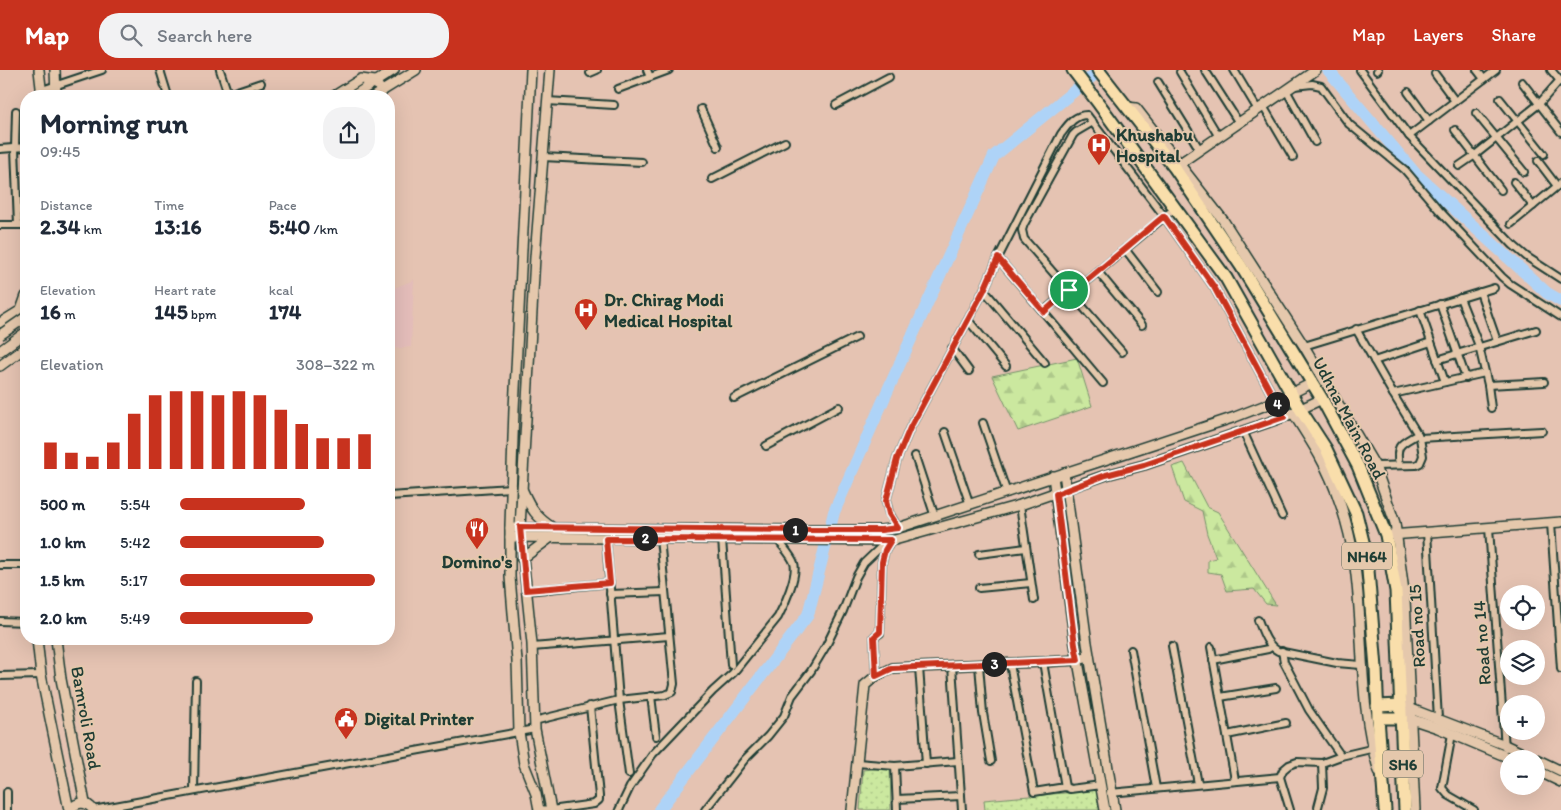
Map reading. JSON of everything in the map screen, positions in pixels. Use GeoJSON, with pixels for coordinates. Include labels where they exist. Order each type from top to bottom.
{"type":"FeatureCollection","features":[{"type":"Feature","properties":{"kind":"highway","name":"NH64"},"geometry":{"type":"LineString","coordinates":[[1073,70],[1226,278],[1292,394],[1297,411],[1326,449],[1356,513],[1367,558],[1376,668],[1376,748],[1384,788],[1385,810]]}},
{"type":"Feature","properties":{"kind":"highway","name":"Udhna Main Road"},"geometry":{"type":"LineString","coordinates":[[1098,70],[1177,165],[1242,266],[1322,399],[1358,466],[1391,535],[1406,718],[1404,810]]}},
{"type":"Feature","properties":{"kind":"highway"},"geometry":{"type":"LineString","coordinates":[[1377,712],[1405,707]]}},
{"type":"Feature","properties":{"kind":"highway"},"geometry":{"type":"LineString","coordinates":[[1377,712],[1406,718]]}},
{"type":"Feature","properties":{"kind":"street"},"geometry":{"type":"LineString","coordinates":[[39,70],[42,90]]}},
{"type":"Feature","properties":{"kind":"street"},"geometry":{"type":"LineString","coordinates":[[55,70],[56,90]]}},
{"type":"Feature","properties":{"kind":"street"},"geometry":{"type":"LineString","coordinates":[[47,90],[56,85],[102,70]]}},
{"type":"Feature","properties":{"kind":"street"},"geometry":{"type":"LineString","coordinates":[[160,70],[166,90]]}},
{"type":"Feature","properties":{"kind":"street"},"geometry":{"type":"LineString","coordinates":[[220,70],[224,90]]}},
{"type":"Feature","properties":{"kind":"street"},"geometry":{"type":"LineString","coordinates":[[363,90],[394,70]]}},
{"type":"Feature","properties":{"kind":"street"},"geometry":{"type":"LineString","coordinates":[[386,90],[416,70]]}},
{"type":"Feature","properties":{"kind":"street"},"geometry":{"type":"LineString","coordinates":[[531,70],[511,488],[510,577],[517,660],[519,732],[524,764],[536,794],[539,810],[585,808],[599,800],[590,706]]}},
{"type":"Feature","properties":{"kind":"street"},"geometry":{"type":"LineString","coordinates":[[550,70],[534,266],[520,537],[532,647],[534,725],[551,810]]}},
{"type":"Feature","properties":{"kind":"street"},"geometry":{"type":"LineString","coordinates":[[618,90],[648,73],[668,70]]}},
{"type":"Feature","properties":{"kind":"street"},"geometry":{"type":"LineString","coordinates":[[1205,70],[1239,123]]}},
{"type":"Feature","properties":{"kind":"street"},"geometry":{"type":"LineString","coordinates":[[1234,70],[1293,157]]}},
{"type":"Feature","properties":{"kind":"street"},"geometry":{"type":"LineString","coordinates":[[1360,70],[1409,136],[1513,246],[1561,279]]}},
{"type":"Feature","properties":{"kind":"street"},"geometry":{"type":"LineString","coordinates":[[1477,70],[1484,79]]}},
{"type":"Feature","properties":{"kind":"street"},"geometry":{"type":"LineString","coordinates":[[1409,136],[1496,70]]}},
{"type":"Feature","properties":{"kind":"street"},"geometry":{"type":"LineString","coordinates":[[1459,166],[1475,156],[1539,104],[1560,78],[1551,70]]}},
{"type":"Feature","properties":{"kind":"street"},"geometry":{"type":"LineString","coordinates":[[1180,72],[1219,137]]}},
{"type":"Feature","properties":{"kind":"street"},"geometry":{"type":"LineString","coordinates":[[1313,72],[1177,165],[1223,220],[1304,346],[1375,466],[1395,523],[1391,535],[1556,523],[1561,669]]}},
{"type":"Feature","properties":{"kind":"street"},"geometry":{"type":"LineString","coordinates":[[1435,74],[1455,101]]}},
{"type":"Feature","properties":{"kind":"street"},"geometry":{"type":"LineString","coordinates":[[836,105],[889,77]]}},
{"type":"Feature","properties":{"kind":"street"},"geometry":{"type":"LineString","coordinates":[[344,90],[361,79],[375,81]]}},
{"type":"Feature","properties":{"kind":"street"},"geometry":{"type":"LineString","coordinates":[[375,81],[377,90]]}},
{"type":"Feature","properties":{"kind":"street"},"geometry":{"type":"LineString","coordinates":[[1158,82],[1200,150]]}},
{"type":"Feature","properties":{"kind":"street"},"geometry":{"type":"LineString","coordinates":[[1522,82],[1561,132]]}},
{"type":"Feature","properties":{"kind":"street"},"geometry":{"type":"LineString","coordinates":[[240,90],[261,83]]}},
{"type":"Feature","properties":{"kind":"street"},"geometry":{"type":"LineString","coordinates":[[1290,88],[1312,84],[1321,86],[1349,124],[1405,170],[1495,271],[1510,284],[1561,318]]}},
{"type":"Feature","properties":{"kind":"street"},"geometry":{"type":"LineString","coordinates":[[1290,88],[1315,142]]}},
{"type":"Feature","properties":{"kind":"street"},"geometry":{"type":"LineString","coordinates":[[1408,92],[1429,121]]}},
{"type":"Feature","properties":{"kind":"street"},"geometry":{"type":"LineString","coordinates":[[1500,99],[1544,154]]}},
{"type":"Feature","properties":{"kind":"street"},"geometry":{"type":"LineString","coordinates":[[547,101],[614,105]]}},
{"type":"Feature","properties":{"kind":"street"},"geometry":{"type":"LineString","coordinates":[[701,110],[718,147]]}},
{"type":"Feature","properties":{"kind":"street"},"geometry":{"type":"LineString","coordinates":[[0,226],[18,225],[15,148],[16,111]]}},
{"type":"Feature","properties":{"kind":"street"},"geometry":{"type":"LineString","coordinates":[[1476,113],[1524,172]]}},
{"type":"Feature","properties":{"kind":"street"},"geometry":{"type":"LineString","coordinates":[[898,528],[889,514],[886,501],[897,459],[910,428],[984,290],[998,258],[1061,134],[1072,120],[1080,115],[1087,115],[1093,122],[1164,216],[1214,287],[1284,417]]}},
{"type":"Feature","properties":{"kind":"street"},"geometry":{"type":"LineString","coordinates":[[1093,122],[1073,135],[1022,230],[1024,239],[1122,352]]}},
{"type":"Feature","properties":{"kind":"street"},"geometry":{"type":"LineString","coordinates":[[1455,130],[1501,190]]}},
{"type":"Feature","properties":{"kind":"street"},"geometry":{"type":"LineString","coordinates":[[712,180],[785,142]]}},
{"type":"Feature","properties":{"kind":"street"},"geometry":{"type":"LineString","coordinates":[[0,149],[20,148]]}},
{"type":"Feature","properties":{"kind":"street"},"geometry":{"type":"LineString","coordinates":[[543,157],[642,162]]}},
{"type":"Feature","properties":{"kind":"street"},"geometry":{"type":"LineString","coordinates":[[1511,224],[1559,185],[1538,162]]}},
{"type":"Feature","properties":{"kind":"street"},"geometry":{"type":"LineString","coordinates":[[1514,182],[1532,206]]}},
{"type":"Feature","properties":{"kind":"street"},"geometry":{"type":"LineString","coordinates":[[1044,312],[1098,272],[1175,208]]}},
{"type":"Feature","properties":{"kind":"street"},"geometry":{"type":"LineString","coordinates":[[1124,249],[1158,292]]}},
{"type":"Feature","properties":{"kind":"street"},"geometry":{"type":"LineString","coordinates":[[998,258],[1103,383]]}},
{"type":"Feature","properties":{"kind":"street"},"geometry":{"type":"LineString","coordinates":[[1098,272],[1142,325]]}},
{"type":"Feature","properties":{"kind":"street"},"geometry":{"type":"LineString","coordinates":[[1304,346],[1494,288]]}},
{"type":"Feature","properties":{"kind":"street"},"geometry":{"type":"LineString","coordinates":[[984,290],[1045,362]]}},
{"type":"Feature","properties":{"kind":"street"},"geometry":{"type":"LineString","coordinates":[[1480,292],[1498,341]]}},
{"type":"Feature","properties":{"kind":"street"},"geometry":{"type":"LineString","coordinates":[[1460,298],[1479,346],[1486,373],[1490,408]]}},
{"type":"Feature","properties":{"kind":"street"},"geometry":{"type":"LineString","coordinates":[[1440,304],[1466,378]]}},
{"type":"Feature","properties":{"kind":"street"},"geometry":{"type":"LineString","coordinates":[[1420,310],[1445,382]]}},
{"type":"Feature","properties":{"kind":"street"},"geometry":{"type":"LineString","coordinates":[[0,323],[20,313]]}},
{"type":"Feature","properties":{"kind":"street"},"geometry":{"type":"LineString","coordinates":[[0,335],[20,315]]}},
{"type":"Feature","properties":{"kind":"street"},"geometry":{"type":"LineString","coordinates":[[968,320],[1006,366]]}},
{"type":"Feature","properties":{"kind":"street"},"geometry":{"type":"LineString","coordinates":[[1356,329],[1393,394],[1420,436],[1423,456],[1422,462],[1416,465],[1375,466]]}},
{"type":"Feature","properties":{"kind":"street"},"geometry":{"type":"LineString","coordinates":[[1437,360],[1536,330]]}},
{"type":"Feature","properties":{"kind":"street"},"geometry":{"type":"LineString","coordinates":[[0,351],[20,336]]}},
{"type":"Feature","properties":{"kind":"street"},"geometry":{"type":"LineString","coordinates":[[734,398],[856,337]]}},
{"type":"Feature","properties":{"kind":"street"},"geometry":{"type":"LineString","coordinates":[[1374,361],[1431,342]]}},
{"type":"Feature","properties":{"kind":"street"},"geometry":{"type":"LineString","coordinates":[[952,348],[969,371]]}},
{"type":"Feature","properties":{"kind":"street"},"geometry":{"type":"LineString","coordinates":[[0,366],[20,351]]}},
{"type":"Feature","properties":{"kind":"street"},"geometry":{"type":"LineString","coordinates":[[1393,394],[1486,373]]}},
{"type":"Feature","properties":{"kind":"street"},"geometry":{"type":"LineString","coordinates":[[1488,386],[1544,382]]}},
{"type":"Feature","properties":{"kind":"street"},"geometry":{"type":"LineString","coordinates":[[510,532],[520,537],[550,538],[778,540],[801,535],[898,528],[1235,417],[1292,394],[1312,383]]}},
{"type":"Feature","properties":{"kind":"street"},"geometry":{"type":"LineString","coordinates":[[510,532],[520,527],[801,535],[886,541],[910,536],[1056,494],[1106,475],[1144,465],[1284,417],[1322,399]]}},
{"type":"Feature","properties":{"kind":"street"},"geometry":{"type":"LineString","coordinates":[[766,446],[839,407]]}},
{"type":"Feature","properties":{"kind":"street"},"geometry":{"type":"LineString","coordinates":[[1290,810],[1280,777],[1283,770],[1289,765],[1297,762],[1322,763],[1341,756],[1376,748],[1361,665],[1358,596],[1354,558],[1336,492],[1297,411]]}},
{"type":"Feature","properties":{"kind":"street"},"geometry":{"type":"LineString","coordinates":[[983,423],[1007,493]]}},
{"type":"Feature","properties":{"kind":"street"},"geometry":{"type":"LineString","coordinates":[[1243,431],[1282,516]]}},
{"type":"Feature","properties":{"kind":"street"},"geometry":{"type":"LineString","coordinates":[[1399,465],[1397,453],[1399,448],[1404,443],[1420,436],[1542,431]]}},
{"type":"Feature","properties":{"kind":"street"},"geometry":{"type":"LineString","coordinates":[[945,432],[970,505]]}},
{"type":"Feature","properties":{"kind":"street"},"geometry":{"type":"LineString","coordinates":[[915,456],[935,517]]}},
{"type":"Feature","properties":{"kind":"street"},"geometry":{"type":"LineString","coordinates":[[1064,473],[1089,657],[1115,810]]}},
{"type":"Feature","properties":{"kind":"street"},"geometry":{"type":"LineString","coordinates":[[1053,476],[1074,636],[1106,810]]}},
{"type":"Feature","properties":{"kind":"street"},"geometry":{"type":"LineString","coordinates":[[395,496],[511,488]]}},
{"type":"Feature","properties":{"kind":"street"},"geometry":{"type":"LineString","coordinates":[[522,489],[532,511],[553,528]]}},
{"type":"Feature","properties":{"kind":"street"},"geometry":{"type":"LineString","coordinates":[[1020,505],[1034,600]]}},
{"type":"Feature","properties":{"kind":"street","name":"Road no 14"},"geometry":{"type":"LineString","coordinates":[[1490,528],[1507,750]]}},
{"type":"Feature","properties":{"kind":"street","name":"Road no 15"},"geometry":{"type":"LineString","coordinates":[[1426,532],[1438,718]]}},
{"type":"Feature","properties":{"kind":"street"},"geometry":{"type":"LineString","coordinates":[[522,559],[550,538]]}},
{"type":"Feature","properties":{"kind":"street"},"geometry":{"type":"LineString","coordinates":[[38,645],[41,675],[70,810],[77,804],[85,803],[93,810],[519,732],[590,706],[619,700],[669,694],[674,688],[660,538]]}},
{"type":"Feature","properties":{"kind":"street"},"geometry":{"type":"LineString","coordinates":[[606,539],[619,700],[629,774]]}},
{"type":"Feature","properties":{"kind":"street"},"geometry":{"type":"LineString","coordinates":[[722,539],[731,665]]}},
{"type":"Feature","properties":{"kind":"street"},"geometry":{"type":"LineString","coordinates":[[619,810],[630,787],[653,754],[733,672],[778,617],[795,568],[794,562],[778,540]]}},
{"type":"Feature","properties":{"kind":"street"},"geometry":{"type":"LineString","coordinates":[[876,676],[874,637],[880,632],[882,562],[886,541]]}},
{"type":"Feature","properties":{"kind":"street"},"geometry":{"type":"LineString","coordinates":[[705,810],[745,758],[768,736],[784,716],[792,696],[811,671],[826,646],[864,563],[886,541]]}},
{"type":"Feature","properties":{"kind":"street"},"geometry":{"type":"LineString","coordinates":[[979,554],[1026,548]]}},
{"type":"Feature","properties":{"kind":"street"},"geometry":{"type":"LineString","coordinates":[[0,565],[20,565]]}},
{"type":"Feature","properties":{"kind":"street"},"geometry":{"type":"LineString","coordinates":[[526,590],[610,583]]}},
{"type":"Feature","properties":{"kind":"street"},"geometry":{"type":"LineString","coordinates":[[979,588],[1032,583]]}},
{"type":"Feature","properties":{"kind":"street"},"geometry":{"type":"LineString","coordinates":[[610,594],[665,592]]}},
{"type":"Feature","properties":{"kind":"street"},"geometry":{"type":"LineString","coordinates":[[1258,620],[1271,647],[1338,663],[1361,665]]}},
{"type":"Feature","properties":{"kind":"street"},"geometry":{"type":"LineString","coordinates":[[0,621],[20,622]]}},
{"type":"Feature","properties":{"kind":"street"},"geometry":{"type":"LineString","coordinates":[[532,647],[669,636]]}},
{"type":"Feature","properties":{"kind":"street","name":"Bamroli Road"},"geometry":{"type":"LineString","coordinates":[[57,645],[61,679],[85,803]]}},
{"type":"Feature","properties":{"kind":"street"},"geometry":{"type":"LineString","coordinates":[[1172,646],[1198,784]]}},
{"type":"Feature","properties":{"kind":"street"},"geometry":{"type":"LineString","coordinates":[[1211,647],[1235,780]]}},
{"type":"Feature","properties":{"kind":"street"},"geometry":{"type":"LineString","coordinates":[[1213,660],[1271,647]]}},
{"type":"Feature","properties":{"kind":"street"},"geometry":{"type":"LineString","coordinates":[[1131,650],[1156,788]]}},
{"type":"Feature","properties":{"kind":"street"},"geometry":{"type":"LineString","coordinates":[[1282,651],[1284,662],[1309,710],[1341,756]]}},
{"type":"Feature","properties":{"kind":"street"},"geometry":{"type":"LineString","coordinates":[[852,810],[865,686],[876,676],[893,668],[1010,664],[1078,660],[1089,657]]}},
{"type":"Feature","properties":{"kind":"street"},"geometry":{"type":"LineString","coordinates":[[1043,662],[1065,788]]}},
{"type":"Feature","properties":{"kind":"street"},"geometry":{"type":"LineString","coordinates":[[1010,664],[1034,792],[1070,788],[1102,789],[1113,793],[1280,777]]}},
{"type":"Feature","properties":{"kind":"street"},"geometry":{"type":"LineString","coordinates":[[979,665],[983,713],[991,760]]}},
{"type":"Feature","properties":{"kind":"street"},"geometry":{"type":"LineString","coordinates":[[952,666],[962,810]]}},
{"type":"Feature","properties":{"kind":"street"},"geometry":{"type":"LineString","coordinates":[[919,667],[926,764]]}},
{"type":"Feature","properties":{"kind":"street"},"geometry":{"type":"LineString","coordinates":[[0,676],[41,675]]}},
{"type":"Feature","properties":{"kind":"street"},"geometry":{"type":"LineString","coordinates":[[194,791],[196,681]]}},
{"type":"Feature","properties":{"kind":"street"},"geometry":{"type":"LineString","coordinates":[[1220,698],[1276,688]]}},
{"type":"Feature","properties":{"kind":"street"},"geometry":{"type":"LineString","coordinates":[[651,696],[656,736]]}},
{"type":"Feature","properties":{"kind":"street"},"geometry":{"type":"LineString","coordinates":[[1405,707],[1438,718],[1516,750]]}},
{"type":"Feature","properties":{"kind":"street"},"geometry":{"type":"LineString","coordinates":[[1415,810],[1406,718],[1500,753]]}},
{"type":"Feature","properties":{"kind":"street"},"geometry":{"type":"LineString","coordinates":[[1227,735],[1286,724]]}},
{"type":"Feature","properties":{"kind":"street"},"geometry":{"type":"LineString","coordinates":[[1452,734],[1442,788],[1448,795],[1474,810]]}},
{"type":"Feature","properties":{"kind":"street"},"geometry":{"type":"LineString","coordinates":[[857,763],[895,766],[958,761]]}},
{"type":"Feature","properties":{"kind":"street"},"geometry":{"type":"LineString","coordinates":[[1318,807],[1323,788],[1322,763]]}},
{"type":"Feature","properties":{"kind":"street"},"geometry":{"type":"LineString","coordinates":[[1545,763],[1561,770]]}},
{"type":"Feature","properties":{"kind":"street"},"geometry":{"type":"LineString","coordinates":[[895,766],[897,810]]}},
{"type":"Feature","properties":{"kind":"street"},"geometry":{"type":"LineString","coordinates":[[1545,774],[1561,782]]}},
{"type":"Feature","properties":{"kind":"street"},"geometry":{"type":"LineString","coordinates":[[7,792],[8,810]]}},
{"type":"Feature","properties":{"kind":"street"},"geometry":{"type":"LineString","coordinates":[[897,799],[961,796]]}},
{"type":"Feature","properties":{"kind":"shaded area"},"geometry":{"type":"Polygon","coordinates":[[[414,280],[411,347],[395,348],[395,288],[414,280]]]}},
{"type":"Feature","properties":{"kind":"green space"},"geometry":{"type":"Polygon","coordinates":[[[1077,358],[1092,406],[1018,431],[992,376],[1077,358]]]}},
{"type":"Feature","properties":{"kind":"green space"},"geometry":{"type":"Polygon","coordinates":[[[1184,463],[1207,507],[1218,512],[1276,605],[1266,604],[1254,589],[1227,591],[1221,574],[1208,572],[1208,560],[1216,558],[1207,534],[1202,511],[1184,502],[1172,467],[1184,463]]]}},
{"type":"Feature","properties":{"kind":"green space"},"geometry":{"type":"Polygon","coordinates":[[[890,767],[891,810],[860,810],[863,770],[890,767]]]}},
{"type":"Feature","properties":{"kind":"green space"},"geometry":{"type":"Polygon","coordinates":[[[1098,790],[1102,810],[985,810],[984,800],[1098,790]]]}},
{"type":"Feature","properties":{"kind":"waterway"},"geometry":{"type":"LineString","coordinates":[[659,810],[808,615],[834,512],[994,156],[1100,70]]}},
{"type":"Feature","properties":{"kind":"waterway"},"geometry":{"type":"LineString","coordinates":[[1328,70],[1415,173],[1547,293],[1561,301]]}},
{"type":"Feature","properties":{"kind":"place","name":"Khushabu Hospital"},"geometry":{"type":"Point","coordinates":[1099,166]}},
{"type":"Feature","properties":{"kind":"place","name":"Dr. Chirag Modi Medical Hospital"},"geometry":{"type":"Point","coordinates":[586,331]}},
{"type":"Feature","properties":{"kind":"place","name":"Domino's"},"geometry":{"type":"Point","coordinates":[477,550]}},
{"type":"Feature","properties":{"kind":"place","name":"Digital Printer"},"geometry":{"type":"Point","coordinates":[346,740]}},
{"type":"Feature","properties":{"kind":"route"},"geometry":{"type":"LineString","coordinates":[[1164,216],[1214,287],[1284,417],[1144,465],[1106,475],[1056,494],[1078,660],[893,668],[876,676],[874,637],[880,632],[882,562],[885,550],[891,540],[606,539],[610,583],[526,590],[520,527],[801,530],[881,530],[898,528],[889,514],[886,501],[897,459],[910,428],[984,290],[998,258],[1044,312],[1069,290],[1072,293],[1164,216]]}}]}
